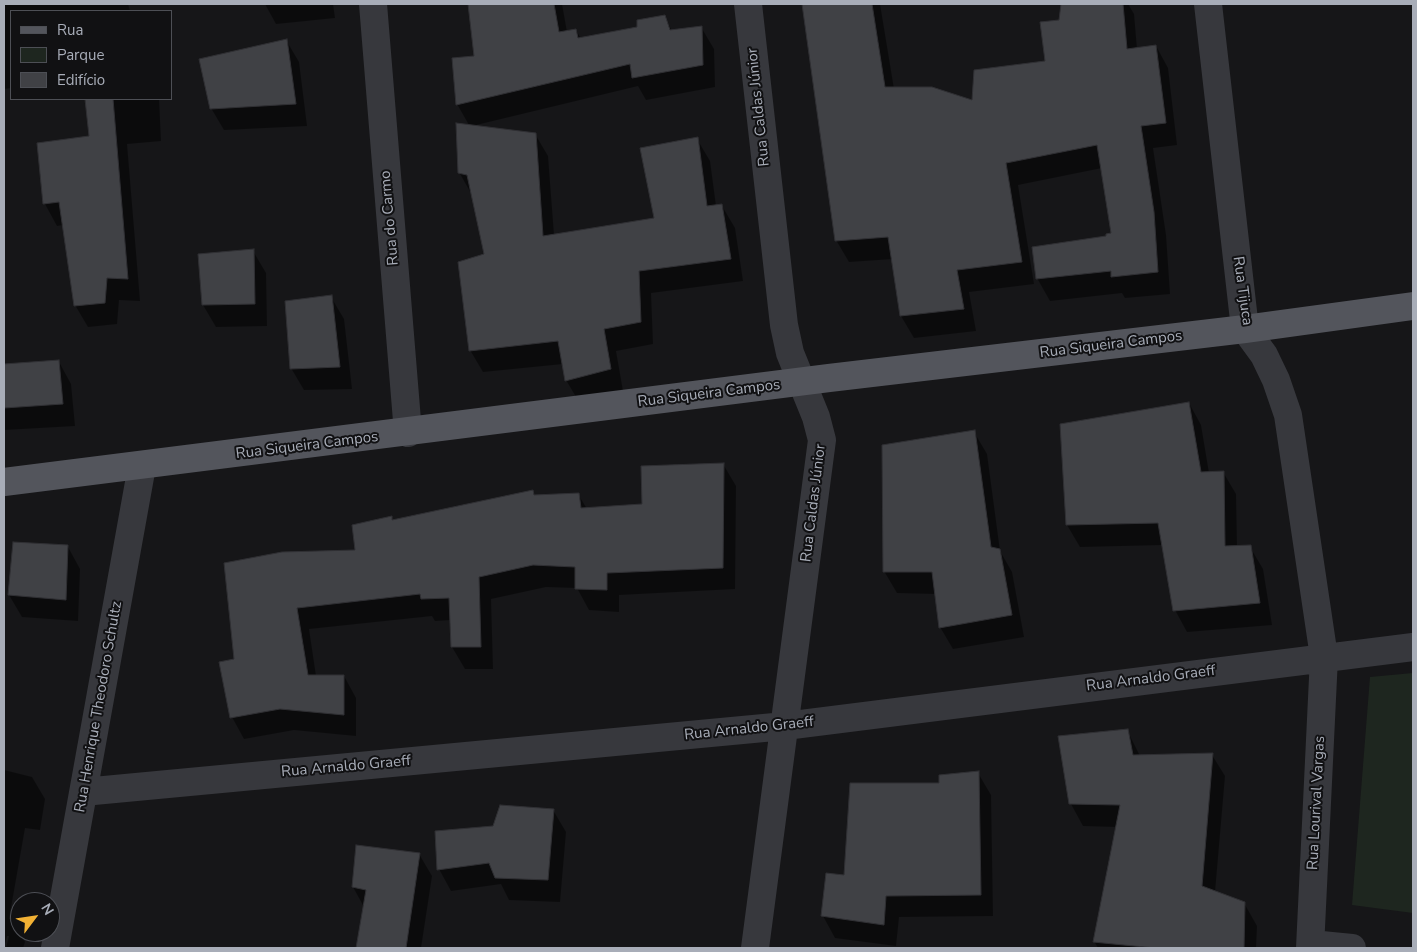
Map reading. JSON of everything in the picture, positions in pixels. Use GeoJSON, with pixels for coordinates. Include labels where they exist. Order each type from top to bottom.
{"type":"FeatureCollection","features":[{"type":"Feature","properties":{"kind":"main road","name":"Rua Siqueira Campos"},"geometry":{"type":"LineString","coordinates":[[4,482],[408,433],[801,382],[1245,329],[1413,306]]}},
{"type":"Feature","properties":{"kind":"street","name":"Rua do Carmo"},"geometry":{"type":"LineString","coordinates":[[373,4],[408,433]]}},
{"type":"Feature","properties":{"kind":"street","name":"Rua Caldas Júnior"},"geometry":{"type":"LineString","coordinates":[[748,4],[784,325],[790,353],[816,417],[822,440],[755,948]]}},
{"type":"Feature","properties":{"kind":"street","name":"Rua Tijuca"},"geometry":{"type":"LineString","coordinates":[[1208,4],[1245,329],[1264,355],[1276,380],[1288,415],[1324,657]]}},
{"type":"Feature","properties":{"kind":"street","name":"Rua Henrique Theodoro Schultz"},"geometry":{"type":"LineString","coordinates":[[55,948],[142,466]]}},
{"type":"Feature","properties":{"kind":"street","name":"Rua Arnaldo Graeff"},"geometry":{"type":"LineString","coordinates":[[84,792],[785,726],[1413,647]]}},
{"type":"Feature","properties":{"kind":"street","name":"Rua Lourival Vargas"},"geometry":{"type":"LineString","coordinates":[[1311,946],[1324,657]]}},
{"type":"Feature","properties":{"kind":"street"},"geometry":{"type":"LineString","coordinates":[[1311,946],[1352,948]]}},
{"type":"Feature","properties":{"kind":"green space"},"geometry":{"type":"Polygon","coordinates":[[[1413,673],[1413,913],[1352,905],[1370,677],[1413,673]]]}},
{"type":"Feature","properties":{"kind":"building"},"geometry":{"type":"Polygon","coordinates":[[[468,4],[554,4],[559,32],[576,29],[578,38],[637,27],[637,20],[665,15],[670,30],[702,26],[703,65],[632,78],[630,64],[456,105],[452,58],[474,56],[468,4]]]}},
{"type":"Feature","properties":{"kind":"building"},"geometry":{"type":"Polygon","coordinates":[[[802,4],[872,4],[885,87],[932,87],[972,100],[974,70],[1045,61],[1040,22],[1059,20],[1061,4],[1123,4],[1127,49],[1156,45],[1166,123],[1141,126],[1154,212],[1158,272],[1111,277],[1111,271],[1036,279],[1032,247],[1106,236],[1106,234],[1111,233],[1097,145],[1006,163],[1022,262],[957,270],[964,309],[900,316],[888,237],[835,241],[802,4]]]}},
{"type":"Feature","properties":{"kind":"building"},"geometry":{"type":"Polygon","coordinates":[[[287,39],[296,104],[210,109],[199,59],[287,39]]]}},
{"type":"Feature","properties":{"kind":"building"},"geometry":{"type":"Polygon","coordinates":[[[85,100],[113,100],[128,279],[107,278],[105,303],[74,306],[59,202],[43,204],[37,143],[89,136],[85,100]]]}},
{"type":"Feature","properties":{"kind":"building"},"geometry":{"type":"Polygon","coordinates":[[[456,123],[536,133],[543,236],[654,218],[640,148],[698,137],[707,206],[722,204],[731,259],[639,271],[641,322],[604,329],[611,369],[565,381],[558,341],[469,351],[458,262],[484,254],[467,175],[458,173],[456,123]]]}},
{"type":"Feature","properties":{"kind":"building"},"geometry":{"type":"Polygon","coordinates":[[[254,249],[255,304],[202,305],[198,254],[254,249]]]}},
{"type":"Feature","properties":{"kind":"building"},"geometry":{"type":"Polygon","coordinates":[[[332,295],[340,367],[290,369],[285,301],[332,295]]]}},
{"type":"Feature","properties":{"kind":"building"},"geometry":{"type":"Polygon","coordinates":[[[59,360],[63,404],[4,408],[4,364],[59,360]]]}},
{"type":"Feature","properties":{"kind":"building"},"geometry":{"type":"Polygon","coordinates":[[[1189,402],[1201,472],[1224,471],[1225,546],[1251,545],[1260,603],[1173,611],[1158,523],[1066,525],[1060,424],[1189,402]]]}},
{"type":"Feature","properties":{"kind":"building"},"geometry":{"type":"Polygon","coordinates":[[[975,430],[991,547],[1000,549],[1012,615],[939,628],[932,572],[883,572],[882,445],[975,430]]]}},
{"type":"Feature","properties":{"kind":"building"},"geometry":{"type":"Polygon","coordinates":[[[724,463],[723,568],[607,573],[607,590],[575,589],[575,567],[533,565],[479,577],[481,647],[451,647],[449,598],[421,599],[420,594],[297,608],[308,675],[344,675],[344,715],[280,709],[230,718],[219,662],[234,659],[224,563],[282,552],[355,550],[352,525],[392,516],[392,520],[533,490],[534,495],[579,493],[581,508],[642,504],[641,466],[724,463]]]}},
{"type":"Feature","properties":{"kind":"building"},"geometry":{"type":"Polygon","coordinates":[[[13,542],[68,545],[66,600],[8,595],[13,542]]]}},
{"type":"Feature","properties":{"kind":"building"},"geometry":{"type":"Polygon","coordinates":[[[1128,729],[1133,755],[1213,753],[1202,886],[1245,902],[1244,948],[1155,948],[1093,942],[1120,805],[1069,804],[1058,736],[1128,729]]]}},
{"type":"Feature","properties":{"kind":"building"},"geometry":{"type":"Polygon","coordinates":[[[979,771],[981,895],[886,896],[884,925],[821,916],[826,873],[844,875],[850,783],[939,783],[939,775],[979,771]]]}},
{"type":"Feature","properties":{"kind":"building"},"geometry":{"type":"Polygon","coordinates":[[[500,805],[554,809],[548,880],[495,878],[489,863],[437,870],[435,831],[493,826],[500,805]]]}},
{"type":"Feature","properties":{"kind":"building"},"geometry":{"type":"Polygon","coordinates":[[[356,845],[420,853],[406,948],[356,948],[366,890],[352,887],[356,845]]]}}]}
